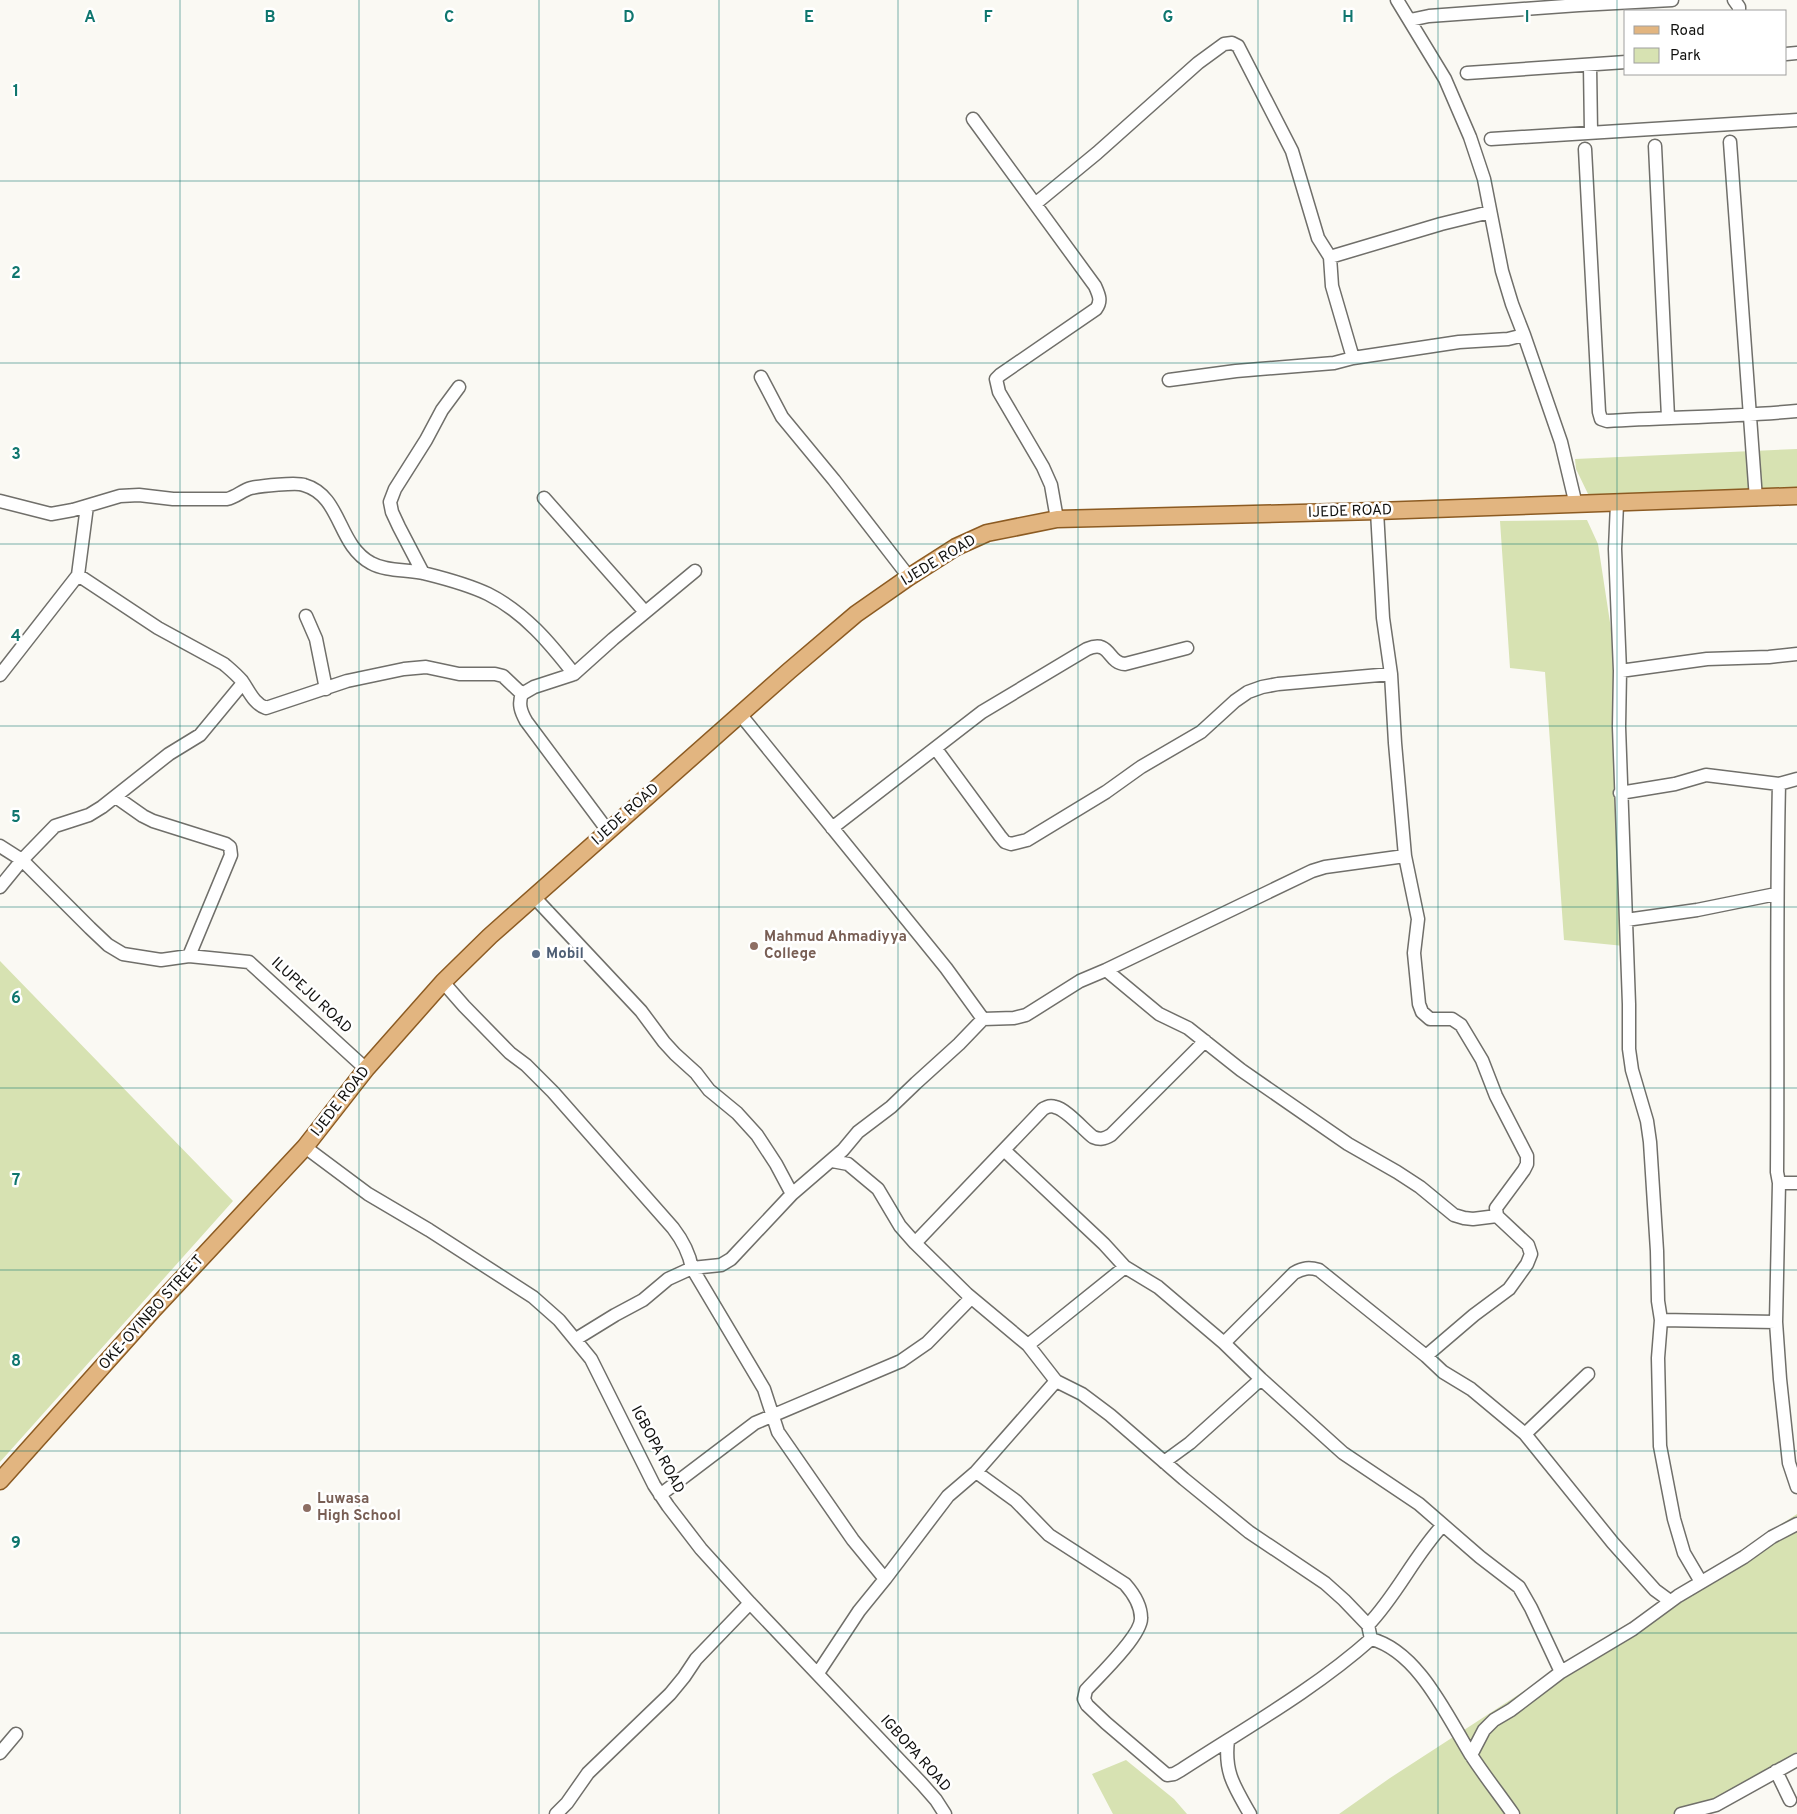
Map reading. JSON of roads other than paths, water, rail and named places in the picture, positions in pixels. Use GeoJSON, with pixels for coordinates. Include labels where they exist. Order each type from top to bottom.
{"type":"FeatureCollection","features":[{"type":"Feature","properties":{"kind":"main road","name":"IJEDE ROAD"},"geometry":{"type":"LineString","coordinates":[[305,1147],[366,1070],[444,982],[490,936],[740,714],[856,614],[956,547],[987,533],[1057,519],[1617,504],[1797,496]]}},
{"type":"Feature","properties":{"kind":"main road","name":"OKE-OYINBO STREET"},"geometry":{"type":"LineString","coordinates":[[0,1481],[159,1303],[305,1147]]}},
{"type":"Feature","properties":{"kind":"street"},"geometry":{"type":"LineString","coordinates":[[1397,0],[1445,79],[1470,136],[1484,179],[1502,271],[1561,442],[1576,505]]}},
{"type":"Feature","properties":{"kind":"street"},"geometry":{"type":"LineString","coordinates":[[1410,20],[1429,16],[1580,4],[1672,0]]}},
{"type":"Feature","properties":{"kind":"street"},"geometry":{"type":"LineString","coordinates":[[1035,204],[1097,153],[1198,63],[1224,44],[1232,43],[1238,46],[1243,53],[1265,101],[1292,150],[1318,238],[1330,257],[1332,286],[1353,358]]}},
{"type":"Feature","properties":{"kind":"street"},"geometry":{"type":"LineString","coordinates":[[1468,73],[1624,62]]}},
{"type":"Feature","properties":{"kind":"street"},"geometry":{"type":"LineString","coordinates":[[1590,65],[1592,132]]}},
{"type":"Feature","properties":{"kind":"street"},"geometry":{"type":"LineString","coordinates":[[973,119],[1095,286],[1100,296],[1096,309],[1000,374],[996,379],[999,392],[1043,467],[1051,485],[1057,519]]}},
{"type":"Feature","properties":{"kind":"street"},"geometry":{"type":"LineString","coordinates":[[1492,139],[1797,120]]}},
{"type":"Feature","properties":{"kind":"street"},"geometry":{"type":"LineString","coordinates":[[1730,142],[1756,499]]}},
{"type":"Feature","properties":{"kind":"street"},"geometry":{"type":"LineString","coordinates":[[1655,146],[1668,417]]}},
{"type":"Feature","properties":{"kind":"street"},"geometry":{"type":"LineString","coordinates":[[1585,149],[1599,412],[1601,419],[1607,421],[1668,417],[1749,416],[1797,411]]}},
{"type":"Feature","properties":{"kind":"street"},"geometry":{"type":"LineString","coordinates":[[1330,257],[1441,224],[1490,212]]}},
{"type":"Feature","properties":{"kind":"street"},"geometry":{"type":"LineString","coordinates":[[1169,380],[1236,371],[1334,363],[1353,358],[1459,342],[1508,339],[1524,335]]}},
{"type":"Feature","properties":{"kind":"street"},"geometry":{"type":"LineString","coordinates":[[760,377],[782,417],[834,480],[909,577]]}},
{"type":"Feature","properties":{"kind":"street"},"geometry":{"type":"LineString","coordinates":[[423,573],[392,512],[390,502],[395,489],[426,440],[442,410],[459,387]]}},
{"type":"Feature","properties":{"kind":"street"},"geometry":{"type":"LineString","coordinates":[[0,501],[51,514],[61,514],[120,496],[139,495],[173,499],[227,499],[235,497],[250,488],[303,484],[328,499],[349,542],[370,563],[380,567],[444,578],[488,594],[512,609],[551,644],[574,674]]}},
{"type":"Feature","properties":{"kind":"street"},"geometry":{"type":"LineString","coordinates":[[544,498],[644,612]]}},
{"type":"Feature","properties":{"kind":"street"},"geometry":{"type":"LineString","coordinates":[[1617,504],[1615,549],[1620,671],[1620,793],[1626,920],[1629,1049],[1632,1070],[1647,1121],[1649,1135],[1660,1320],[1658,1358],[1660,1446],[1674,1519],[1684,1553],[1700,1582]]}},
{"type":"Feature","properties":{"kind":"street"},"geometry":{"type":"LineString","coordinates":[[0,675],[78,575],[86,506]]}},
{"type":"Feature","properties":{"kind":"street"},"geometry":{"type":"LineString","coordinates":[[1377,511],[1383,618],[1391,674],[1405,856],[1418,919],[1414,953],[1419,1004],[1422,1012],[1430,1019],[1452,1019],[1461,1025],[1482,1060],[1496,1096],[1527,1156],[1527,1164],[1524,1170],[1496,1208],[1497,1216],[1528,1244],[1530,1254],[1527,1264],[1509,1289],[1474,1315],[1426,1356]]}},
{"type":"Feature","properties":{"kind":"street"},"geometry":{"type":"LineString","coordinates":[[608,831],[526,722],[521,711],[520,700],[522,694],[534,687],[574,674],[644,612],[695,571]]}},
{"type":"Feature","properties":{"kind":"street"},"geometry":{"type":"LineString","coordinates":[[78,575],[158,628],[224,664],[244,683],[256,702],[266,708],[347,681],[404,669],[426,667],[458,674],[495,674],[503,676],[522,694]]}},
{"type":"Feature","properties":{"kind":"street"},"geometry":{"type":"LineString","coordinates":[[306,616],[316,639],[326,689]]}},
{"type":"Feature","properties":{"kind":"street"},"geometry":{"type":"LineString","coordinates":[[832,828],[982,712],[1087,648],[1102,646],[1116,660],[1126,664],[1187,648]]}},
{"type":"Feature","properties":{"kind":"street"},"geometry":{"type":"LineString","coordinates":[[1620,671],[1707,659],[1797,654]]}},
{"type":"Feature","properties":{"kind":"street"},"geometry":{"type":"LineString","coordinates":[[936,749],[1000,836],[1005,842],[1011,844],[1027,840],[1106,792],[1141,767],[1200,732],[1235,700],[1248,692],[1278,684],[1391,674]]}},
{"type":"Feature","properties":{"kind":"street"},"geometry":{"type":"LineString","coordinates":[[0,887],[22,860],[55,826],[89,815],[116,797],[169,754],[200,735],[244,683]]}},
{"type":"Feature","properties":{"kind":"street"},"geometry":{"type":"LineString","coordinates":[[740,714],[946,968],[983,1018]]}},
{"type":"Feature","properties":{"kind":"street"},"geometry":{"type":"LineString","coordinates":[[1620,793],[1675,784],[1706,775],[1779,784],[1797,779]]}},
{"type":"Feature","properties":{"kind":"street"},"geometry":{"type":"LineString","coordinates":[[1779,784],[1776,894],[1778,1025],[1777,1172],[1779,1184],[1776,1322],[1789,1463],[1797,1487]]}},
{"type":"Feature","properties":{"kind":"street"},"geometry":{"type":"LineString","coordinates":[[116,797],[153,821],[226,844],[230,847],[231,855],[189,956]]}},
{"type":"Feature","properties":{"kind":"street","name":"ILUPEJU ROAD"},"geometry":{"type":"LineString","coordinates":[[0,846],[22,860],[96,934],[122,954],[161,960],[189,956],[249,962],[366,1070]]}},
{"type":"Feature","properties":{"kind":"street"},"geometry":{"type":"LineString","coordinates":[[576,1339],[643,1300],[668,1279],[692,1268],[721,1265],[731,1259],[792,1194],[832,1161],[858,1132],[891,1107],[959,1044],[983,1018],[1014,1018],[1026,1015],[1080,981],[1312,871],[1326,867],[1405,856]]}},
{"type":"Feature","properties":{"kind":"street"},"geometry":{"type":"LineString","coordinates":[[1626,920],[1697,910],[1776,894]]}},
{"type":"Feature","properties":{"kind":"street"},"geometry":{"type":"LineString","coordinates":[[534,898],[641,1011],[664,1042],[696,1073],[709,1090],[737,1112],[757,1135],[776,1164],[792,1194]]}},
{"type":"Feature","properties":{"kind":"street"},"geometry":{"type":"LineString","coordinates":[[1106,970],[1159,1014],[1188,1028],[1241,1070],[1348,1144],[1420,1187],[1454,1215],[1473,1219],[1497,1216]]}},
{"type":"Feature","properties":{"kind":"street"},"geometry":{"type":"LineString","coordinates":[[444,982],[464,1006],[510,1053],[526,1065],[547,1086],[673,1228],[685,1245],[690,1256],[692,1268],[764,1389],[778,1432],[853,1540],[885,1579]]}},
{"type":"Feature","properties":{"kind":"street"},"geometry":{"type":"LineString","coordinates":[[915,1243],[1043,1109],[1048,1106],[1054,1106],[1093,1137],[1104,1139],[1111,1135],[1205,1041]]}},
{"type":"Feature","properties":{"kind":"street","name":"IGBOPA ROAD"},"geometry":{"type":"LineString","coordinates":[[305,1147],[368,1194],[429,1230],[533,1297],[559,1320],[576,1339],[595,1367],[660,1494],[701,1549],[922,1784],[945,1814]]}},
{"type":"Feature","properties":{"kind":"street"},"geometry":{"type":"LineString","coordinates":[[843,1150],[848,1164]]}},
{"type":"Feature","properties":{"kind":"street"},"geometry":{"type":"LineString","coordinates":[[1004,1150],[1104,1244],[1125,1267],[1158,1287],[1224,1343],[1343,1453],[1420,1504],[1480,1557],[1519,1587],[1562,1672]]}},
{"type":"Feature","properties":{"kind":"street"},"geometry":{"type":"LineString","coordinates":[[832,1161],[848,1164],[878,1189],[900,1226],[915,1243],[971,1298],[1028,1345],[1056,1381],[1082,1394],[1110,1415],[1249,1532],[1325,1583],[1368,1625],[1371,1639]]}},
{"type":"Feature","properties":{"kind":"street"},"geometry":{"type":"LineString","coordinates":[[1779,1184],[1797,1183]]}},
{"type":"Feature","properties":{"kind":"street"},"geometry":{"type":"LineString","coordinates":[[1028,1345],[1125,1267]]}},
{"type":"Feature","properties":{"kind":"street"},"geometry":{"type":"LineString","coordinates":[[1224,1343],[1294,1273],[1309,1267],[1319,1270],[1426,1356],[1443,1372],[1471,1389],[1525,1434],[1613,1544],[1655,1590],[1670,1601]]}},
{"type":"Feature","properties":{"kind":"street"},"geometry":{"type":"LineString","coordinates":[[660,1494],[755,1423],[901,1361],[926,1342],[971,1298]]}},
{"type":"Feature","properties":{"kind":"street"},"geometry":{"type":"LineString","coordinates":[[1660,1320],[1776,1322]]}},
{"type":"Feature","properties":{"kind":"street"},"geometry":{"type":"LineString","coordinates":[[1525,1434],[1588,1374]]}},
{"type":"Feature","properties":{"kind":"street"},"geometry":{"type":"LineString","coordinates":[[1164,1462],[1190,1443],[1261,1379]]}},
{"type":"Feature","properties":{"kind":"street"},"geometry":{"type":"LineString","coordinates":[[818,1673],[859,1611],[948,1496],[976,1472],[1056,1381]]}},
{"type":"Feature","properties":{"kind":"street"},"geometry":{"type":"LineString","coordinates":[[976,1472],[1016,1501],[1049,1535],[1125,1584],[1132,1592],[1139,1606],[1142,1619],[1136,1635],[1086,1690],[1084,1699],[1088,1706],[1167,1776],[1174,1774],[1228,1740],[1321,1678],[1371,1639]]}},
{"type":"Feature","properties":{"kind":"street"},"geometry":{"type":"LineString","coordinates":[[1368,1625],[1386,1605],[1422,1549],[1443,1524]]}},
{"type":"Feature","properties":{"kind":"street"},"geometry":{"type":"LineString","coordinates":[[1471,1755],[1480,1735],[1489,1725],[1562,1672],[1633,1628],[1700,1582],[1744,1557],[1772,1537],[1797,1524]]}},
{"type":"Feature","properties":{"kind":"street"},"geometry":{"type":"LineString","coordinates":[[556,1814],[567,1803],[588,1773],[670,1694],[696,1659],[750,1603]]}},
{"type":"Feature","properties":{"kind":"street"},"geometry":{"type":"LineString","coordinates":[[1371,1639],[1392,1648],[1418,1672],[1471,1755],[1513,1814]]}},
{"type":"Feature","properties":{"kind":"street"},"geometry":{"type":"LineString","coordinates":[[0,1753],[16,1734]]}},
{"type":"Feature","properties":{"kind":"street"},"geometry":{"type":"LineString","coordinates":[[1228,1740],[1227,1769],[1235,1788],[1250,1814]]}},
{"type":"Feature","properties":{"kind":"street"},"geometry":{"type":"LineString","coordinates":[[1681,1814],[1716,1805],[1797,1760]]}},
{"type":"Feature","properties":{"kind":"street"},"geometry":{"type":"LineString","coordinates":[[1776,1771],[1790,1800]]}},
{"type":"Feature","properties":{"kind":"place","name":"Mahmud Ahmadiyya College"},"geometry":{"type":"Point","coordinates":[754,946]}},
{"type":"Feature","properties":{"kind":"place","name":"Mobil"},"geometry":{"type":"Point","coordinates":[536,954]}},
{"type":"Feature","properties":{"kind":"place","name":"Luwasa High School"},"geometry":{"type":"Point","coordinates":[307,1508]}}]}
